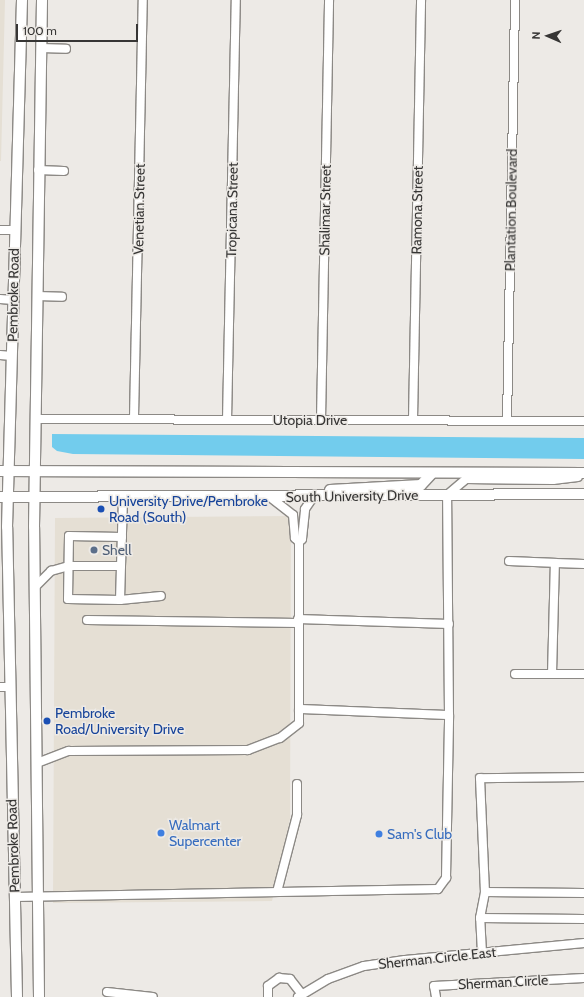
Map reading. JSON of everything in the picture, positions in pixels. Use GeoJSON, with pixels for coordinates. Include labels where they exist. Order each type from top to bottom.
{"type":"FeatureCollection","features":[{"type":"Feature","properties":{"kind":"main road","name":"Pembroke Road"},"geometry":{"type":"LineString","coordinates":[[17,997],[15,897],[4,687],[4,471],[12,356],[22,0]]}},
{"type":"Feature","properties":{"kind":"main road","name":"Pembroke Road"},"geometry":{"type":"LineString","coordinates":[[39,997],[35,499],[38,170],[42,0]]}},
{"type":"Feature","properties":{"kind":"main road","name":"South University Drive"},"geometry":{"type":"LineString","coordinates":[[4,471],[36,473],[584,474]]}},
{"type":"Feature","properties":{"kind":"main road"},"geometry":{"type":"LineString","coordinates":[[297,497],[310,491],[421,485],[432,473]]}},
{"type":"Feature","properties":{"kind":"main road","name":"South University Drive"},"geometry":{"type":"LineString","coordinates":[[4,497],[35,499],[584,494]]}},
{"type":"Feature","properties":{"kind":"street","name":"Venetian Street"},"geometry":{"type":"LineString","coordinates":[[134,418],[143,0]]}},
{"type":"Feature","properties":{"kind":"street","name":"Tropicana Street"},"geometry":{"type":"LineString","coordinates":[[227,420],[236,0]]}},
{"type":"Feature","properties":{"kind":"street","name":"Shalimar Street"},"geometry":{"type":"LineString","coordinates":[[321,420],[329,0]]}},
{"type":"Feature","properties":{"kind":"street","name":"Ramona Street"},"geometry":{"type":"LineString","coordinates":[[414,420],[422,0]]}},
{"type":"Feature","properties":{"kind":"street","name":"Plantation Boulevard"},"geometry":{"type":"LineString","coordinates":[[507,421],[515,0]]}},
{"type":"Feature","properties":{"kind":"street"},"geometry":{"type":"LineString","coordinates":[[41,48],[66,49]]}},
{"type":"Feature","properties":{"kind":"street"},"geometry":{"type":"LineString","coordinates":[[38,170],[64,171]]}},
{"type":"Feature","properties":{"kind":"street"},"geometry":{"type":"LineString","coordinates":[[0,230],[15,230]]}},
{"type":"Feature","properties":{"kind":"street"},"geometry":{"type":"LineString","coordinates":[[37,296],[62,297]]}},
{"type":"Feature","properties":{"kind":"street"},"geometry":{"type":"LineString","coordinates":[[0,299],[13,300]]}},
{"type":"Feature","properties":{"kind":"street"},"geometry":{"type":"LineString","coordinates":[[0,355],[12,356]]}},
{"type":"Feature","properties":{"kind":"street","name":"Utopia Drive"},"geometry":{"type":"LineString","coordinates":[[36,419],[584,420]]}},
{"type":"Feature","properties":{"kind":"street"},"geometry":{"type":"LineString","coordinates":[[15,897],[432,889],[442,886],[446,878],[450,715],[447,495],[466,479],[553,480],[584,474]]}},
{"type":"Feature","properties":{"kind":"street"},"geometry":{"type":"LineString","coordinates":[[37,763],[69,752],[248,750],[280,738],[299,723],[298,542],[295,538],[293,515],[270,497]]}},
{"type":"Feature","properties":{"kind":"street"},"geometry":{"type":"LineString","coordinates":[[298,542],[302,539],[305,509],[314,497]]}},
{"type":"Feature","properties":{"kind":"street"},"geometry":{"type":"LineString","coordinates":[[120,600],[123,498]]}},
{"type":"Feature","properties":{"kind":"street"},"geometry":{"type":"LineString","coordinates":[[122,537],[69,536],[68,599],[120,600],[161,596]]}},
{"type":"Feature","properties":{"kind":"street"},"geometry":{"type":"LineString","coordinates":[[509,561],[584,564]]}},
{"type":"Feature","properties":{"kind":"street"},"geometry":{"type":"LineString","coordinates":[[552,674],[555,563]]}},
{"type":"Feature","properties":{"kind":"street"},"geometry":{"type":"LineString","coordinates":[[35,587],[51,571],[68,566],[121,566]]}},
{"type":"Feature","properties":{"kind":"street"},"geometry":{"type":"LineString","coordinates":[[87,620],[298,621],[449,624]]}},
{"type":"Feature","properties":{"kind":"street"},"geometry":{"type":"LineString","coordinates":[[515,674],[584,674]]}},
{"type":"Feature","properties":{"kind":"street"},"geometry":{"type":"LineString","coordinates":[[299,709],[450,715]]}},
{"type":"Feature","properties":{"kind":"street"},"geometry":{"type":"LineString","coordinates":[[482,953],[480,918],[485,892],[480,778],[584,777]]}},
{"type":"Feature","properties":{"kind":"street"},"geometry":{"type":"LineString","coordinates":[[277,892],[297,816],[297,784]]}},
{"type":"Feature","properties":{"kind":"street"},"geometry":{"type":"LineString","coordinates":[[485,892],[584,893]]}},
{"type":"Feature","properties":{"kind":"street"},"geometry":{"type":"LineString","coordinates":[[480,918],[584,919]]}},
{"type":"Feature","properties":{"kind":"street","name":"Sherman Circle East"},"geometry":{"type":"LineString","coordinates":[[299,995],[328,979],[364,966],[405,960],[584,943]]}},
{"type":"Feature","properties":{"kind":"street"},"geometry":{"type":"LineString","coordinates":[[268,997],[268,986],[279,978],[290,979],[299,995]]}},
{"type":"Feature","properties":{"kind":"street","name":"Sherman Circle"},"geometry":{"type":"LineString","coordinates":[[436,997],[434,986],[584,978]]}},
{"type":"Feature","properties":{"kind":"street"},"geometry":{"type":"LineString","coordinates":[[107,992],[153,997]]}},
{"type":"Feature","properties":{"kind":"shaded area"},"geometry":{"type":"Polygon","coordinates":[[[0,0],[5,0],[1,161],[0,161],[0,0]]]}},
{"type":"Feature","properties":{"kind":"shaded area"},"geometry":{"type":"Polygon","coordinates":[[[291,516],[290,819],[272,901],[53,903],[55,518],[291,516]]]}},
{"type":"Feature","properties":{"kind":"water"},"geometry":{"type":"Polygon","coordinates":[[[52,434],[584,438],[584,459],[73,454],[57,451],[52,447],[52,434]]]}},
{"type":"Feature","properties":{"kind":"place","name":"University Drive/Pembroke Road (South)"},"geometry":{"type":"Point","coordinates":[101,509]}},
{"type":"Feature","properties":{"kind":"place","name":"Shell"},"geometry":{"type":"Point","coordinates":[94,550]}},
{"type":"Feature","properties":{"kind":"place","name":"Pembroke Road/University Drive"},"geometry":{"type":"Point","coordinates":[47,721]}},
{"type":"Feature","properties":{"kind":"place","name":"Walmart Supercenter"},"geometry":{"type":"Point","coordinates":[161,833]}},
{"type":"Feature","properties":{"kind":"place","name":"Sam's Club"},"geometry":{"type":"Point","coordinates":[379,834]}}]}
